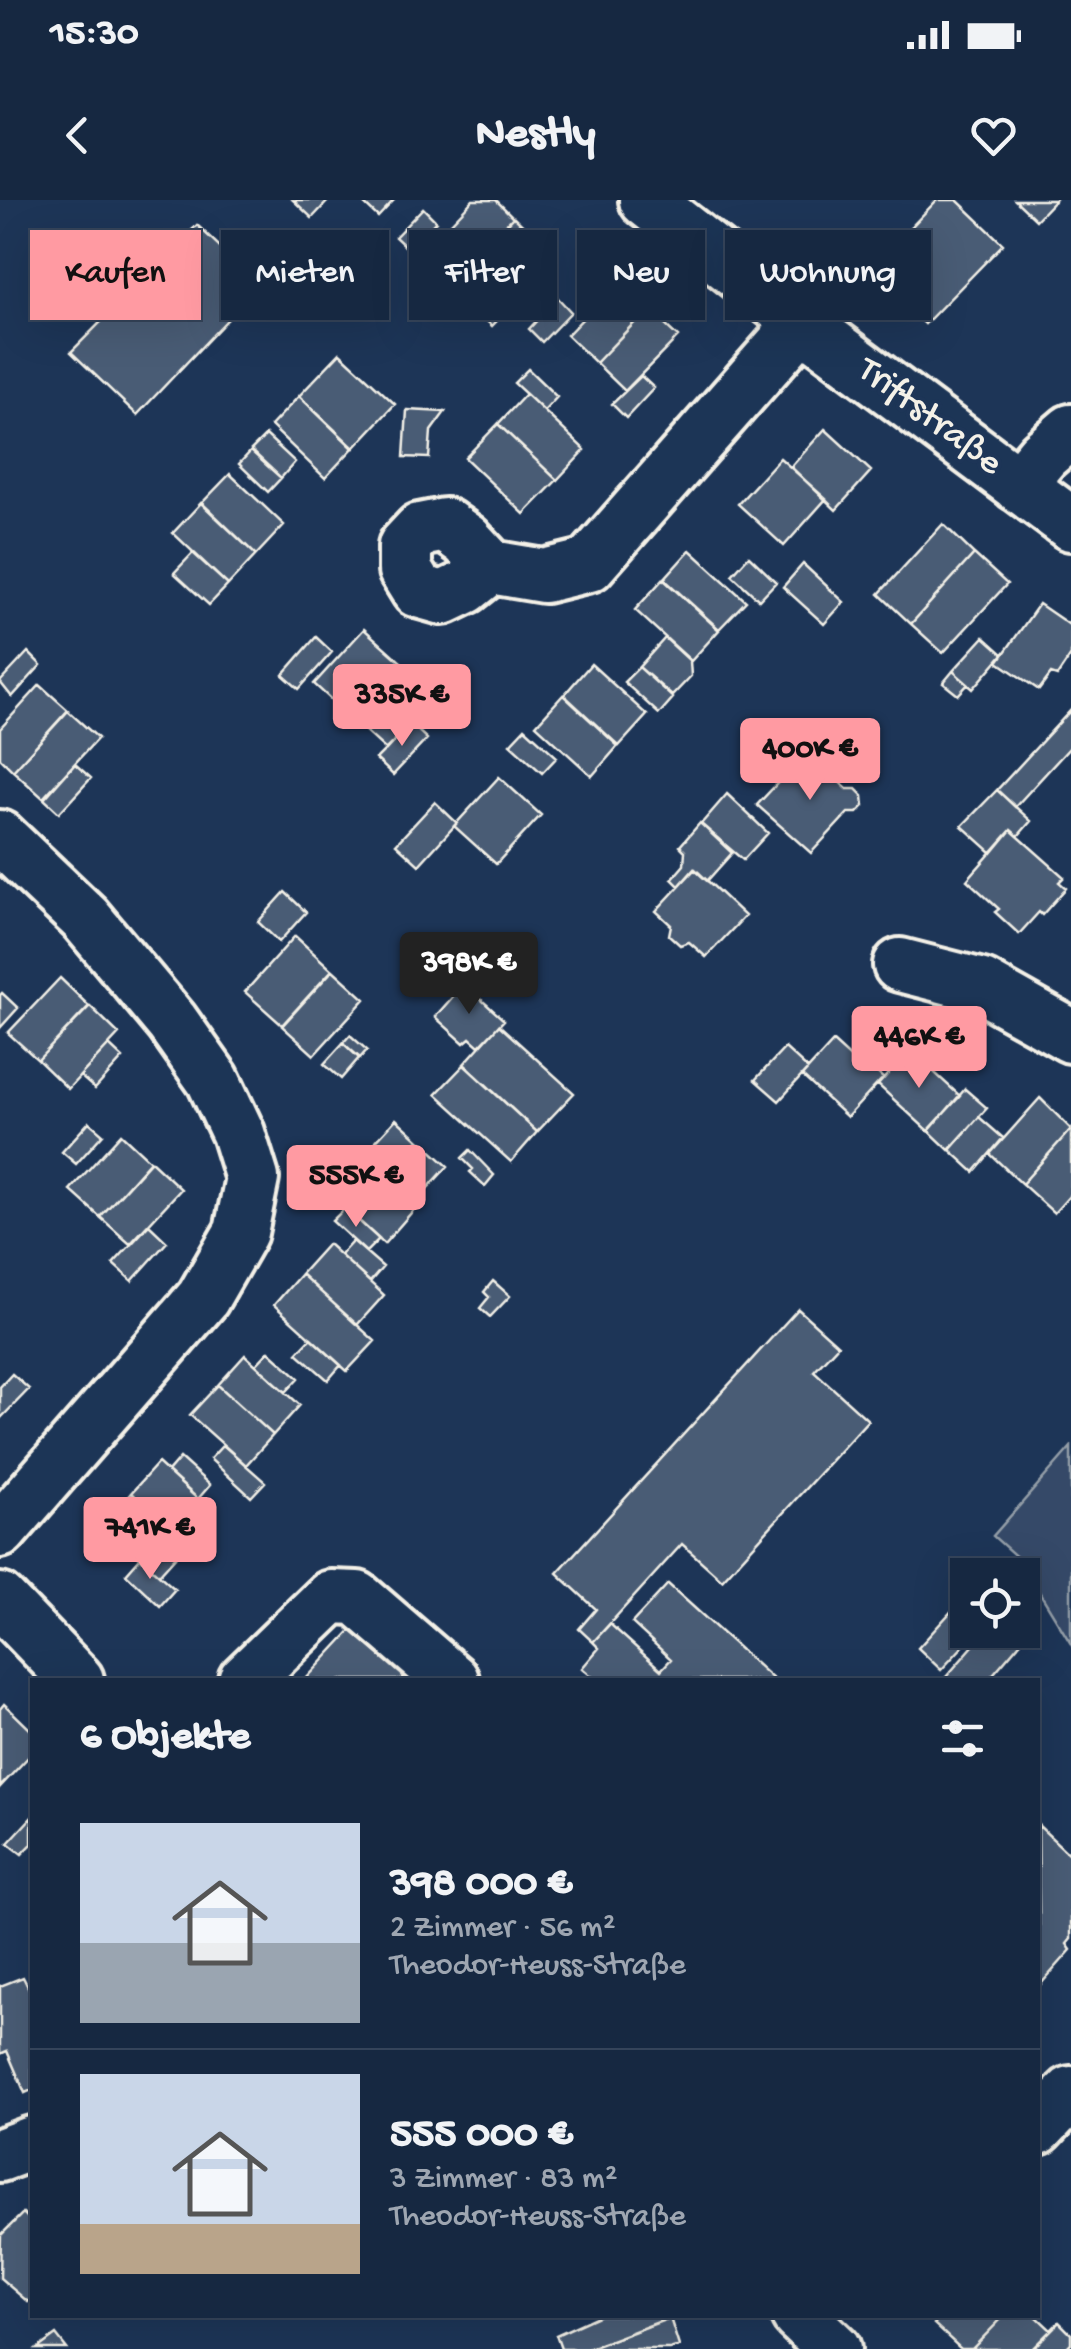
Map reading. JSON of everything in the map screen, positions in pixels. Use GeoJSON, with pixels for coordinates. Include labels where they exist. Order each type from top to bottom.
{"type":"FeatureCollection","features":[{"type":"Feature","properties":{"kind":"street","name":"Triftstraße"},"geometry":{"type":"LineString","coordinates":[[646,200],[802,323],[1071,524]]}},
{"type":"Feature","properties":{"kind":"street"},"geometry":{"type":"LineString","coordinates":[[491,567],[544,576],[589,566],[802,323]]}},
{"type":"Feature","properties":{"kind":"street"},"geometry":{"type":"LineString","coordinates":[[1018,485],[1043,454],[1071,431]]}},
{"type":"Feature","properties":{"kind":"street"},"geometry":{"type":"LineString","coordinates":[[0,837],[85,918],[172,1022],[213,1080],[238,1133],[252,1178],[241,1232],[203,1298],[0,1531]]}},
{"type":"Feature","properties":{"kind":"street"},"geometry":{"type":"LineString","coordinates":[[900,965],[982,986],[1071,1036]]}},
{"type":"Feature","properties":{"kind":"street"},"geometry":{"type":"LineString","coordinates":[[247,1678],[331,1598],[357,1598],[450,1678]]}},
{"type":"Feature","properties":{"kind":"street"},"geometry":{"type":"LineString","coordinates":[[0,1600],[75,1678]]}},
{"type":"Feature","properties":{"kind":"street"},"geometry":{"type":"LineString","coordinates":[[1040,2126],[1071,2094]]}},
{"type":"Feature","properties":{"kind":"street"},"geometry":{"type":"LineString","coordinates":[[0,2156],[30,2145]]}},
{"type":"Feature","properties":{"kind":"shaded area"},"geometry":{"type":"Polygon","coordinates":[[[1071,1447],[1071,1644],[1040,1593],[1040,1558],[1018,1558],[993,1536],[1071,1447]]]}},
{"type":"Feature","properties":{"kind":"building"},"geometry":{"type":"Polygon","coordinates":[[[293,200],[329,200],[312,218],[293,200]]]}},
{"type":"Feature","properties":{"kind":"building"},"geometry":{"type":"Polygon","coordinates":[[[360,200],[394,200],[378,217],[360,200]]]}},
{"type":"Feature","properties":{"kind":"building"},"geometry":{"type":"Polygon","coordinates":[[[473,200],[496,200],[513,217],[500,230],[444,230],[473,200]]]}},
{"type":"Feature","properties":{"kind":"building"},"geometry":{"type":"Polygon","coordinates":[[[937,200],[957,200],[1003,244],[931,318],[931,230],[908,230],[937,200]]]}},
{"type":"Feature","properties":{"kind":"building"},"geometry":{"type":"Polygon","coordinates":[[[1015,200],[1055,200],[1036,220],[1015,200]]]}},
{"type":"Feature","properties":{"kind":"building"},"geometry":{"type":"Polygon","coordinates":[[[423,208],[436,221],[428,230],[409,230],[409,250],[395,237],[423,208]]]}},
{"type":"Feature","properties":{"kind":"building"},"geometry":{"type":"Polygon","coordinates":[[[514,217],[527,230],[502,230],[514,217]]]}},
{"type":"Feature","properties":{"kind":"building"},"geometry":{"type":"Polygon","coordinates":[[[197,225],[221,248],[221,320],[227,320],[137,415],[71,352],[103,320],[201,320],[201,230],[192,230],[197,225]]]}},
{"type":"Feature","properties":{"kind":"building"},"geometry":{"type":"Polygon","coordinates":[[[557,299],[571,312],[542,342],[529,329],[537,320],[557,320],[557,299]]]}},
{"type":"Feature","properties":{"kind":"building"},"geometry":{"type":"Polygon","coordinates":[[[581,320],[637,320],[596,363],[567,335],[581,320]]]}},
{"type":"Feature","properties":{"kind":"building"},"geometry":{"type":"Polygon","coordinates":[[[637,320],[660,320],[678,337],[625,391],[596,363],[637,320]]]}},
{"type":"Feature","properties":{"kind":"building"},"geometry":{"type":"Polygon","coordinates":[[[340,353],[395,404],[354,448],[299,396],[340,353]]]}},
{"type":"Feature","properties":{"kind":"building"},"geometry":{"type":"Polygon","coordinates":[[[528,369],[557,397],[544,411],[514,383],[528,369]]]}},
{"type":"Feature","properties":{"kind":"building"},"geometry":{"type":"Polygon","coordinates":[[[641,376],[654,388],[626,418],[612,404],[641,376]]]}},
{"type":"Feature","properties":{"kind":"building"},"geometry":{"type":"Polygon","coordinates":[[[526,394],[585,450],[557,480],[498,424],[526,394]]]}},
{"type":"Feature","properties":{"kind":"building"},"geometry":{"type":"Polygon","coordinates":[[[299,396],[353,448],[325,478],[271,426],[299,396]]]}},
{"type":"Feature","properties":{"kind":"building"},"geometry":{"type":"Polygon","coordinates":[[[407,410],[445,412],[431,431],[429,458],[404,457],[407,410]]]}},
{"type":"Feature","properties":{"kind":"building"},"geometry":{"type":"Polygon","coordinates":[[[498,424],[557,480],[524,514],[465,458],[498,424]]]}},
{"type":"Feature","properties":{"kind":"building"},"geometry":{"type":"Polygon","coordinates":[[[825,429],[871,471],[836,510],[791,467],[825,429]]]}},
{"type":"Feature","properties":{"kind":"building"},"geometry":{"type":"Polygon","coordinates":[[[266,435],[295,462],[281,478],[251,450],[266,435]]]}},
{"type":"Feature","properties":{"kind":"building"},"geometry":{"type":"Polygon","coordinates":[[[251,451],[281,478],[268,492],[239,464],[251,451]]]}},
{"type":"Feature","properties":{"kind":"building"},"geometry":{"type":"Polygon","coordinates":[[[780,458],[826,499],[784,546],[738,504],[780,458]]]}},
{"type":"Feature","properties":{"kind":"building"},"geometry":{"type":"Polygon","coordinates":[[[230,474],[284,525],[256,555],[202,503],[230,474]]]}},
{"type":"Feature","properties":{"kind":"building"},"geometry":{"type":"Polygon","coordinates":[[[201,503],[256,555],[228,585],[173,533],[201,503]]]}},
{"type":"Feature","properties":{"kind":"building"},"geometry":{"type":"Polygon","coordinates":[[[943,524],[974,554],[911,624],[879,594],[943,524]]]}},
{"type":"Feature","properties":{"kind":"building"},"geometry":{"type":"Polygon","coordinates":[[[690,550],[746,601],[719,629],[664,579],[690,550]]]}},
{"type":"Feature","properties":{"kind":"building"},"geometry":{"type":"Polygon","coordinates":[[[193,553],[228,585],[209,605],[174,573],[193,553]]]}},
{"type":"Feature","properties":{"kind":"building"},"geometry":{"type":"Polygon","coordinates":[[[974,554],[1007,584],[943,653],[911,624],[974,554]]]}},
{"type":"Feature","properties":{"kind":"building"},"geometry":{"type":"Polygon","coordinates":[[[749,556],[776,582],[759,600],[732,575],[749,556]]]}},
{"type":"Feature","properties":{"kind":"building"},"geometry":{"type":"Polygon","coordinates":[[[803,564],[844,602],[824,624],[783,587],[803,564]]]}},
{"type":"Feature","properties":{"kind":"building"},"geometry":{"type":"Polygon","coordinates":[[[663,579],[719,630],[691,661],[635,610],[663,579]]]}},
{"type":"Feature","properties":{"kind":"building"},"geometry":{"type":"Polygon","coordinates":[[[1039,604],[1071,626],[1071,655],[1057,676],[1051,674],[1039,690],[998,662],[1039,604]]]}},
{"type":"Feature","properties":{"kind":"building"},"geometry":{"type":"Polygon","coordinates":[[[364,629],[401,662],[350,717],[314,684],[364,629]]]}},
{"type":"Feature","properties":{"kind":"building"},"geometry":{"type":"Polygon","coordinates":[[[316,637],[332,652],[299,689],[283,675],[316,637]]]}},
{"type":"Feature","properties":{"kind":"building"},"geometry":{"type":"Polygon","coordinates":[[[984,637],[1003,654],[973,689],[953,671],[984,637]]]}},
{"type":"Feature","properties":{"kind":"building"},"geometry":{"type":"Polygon","coordinates":[[[665,638],[690,661],[691,676],[672,696],[639,667],[665,638]]]}},
{"type":"Feature","properties":{"kind":"building"},"geometry":{"type":"Polygon","coordinates":[[[28,652],[41,665],[12,697],[0,682],[28,652]]]}},
{"type":"Feature","properties":{"kind":"building"},"geometry":{"type":"Polygon","coordinates":[[[401,662],[437,695],[386,750],[350,717],[401,662]]]}},
{"type":"Feature","properties":{"kind":"building"},"geometry":{"type":"Polygon","coordinates":[[[591,664],[647,715],[619,746],[564,695],[591,664]]]}},
{"type":"Feature","properties":{"kind":"building"},"geometry":{"type":"Polygon","coordinates":[[[639,667],[673,698],[659,714],[624,682],[639,667]]]}},
{"type":"Feature","properties":{"kind":"building"},"geometry":{"type":"Polygon","coordinates":[[[953,671],[968,684],[958,695],[943,683],[953,671]]]}},
{"type":"Feature","properties":{"kind":"building"},"geometry":{"type":"Polygon","coordinates":[[[40,685],[68,710],[13,771],[0,758],[0,729],[40,685]]]}},
{"type":"Feature","properties":{"kind":"building"},"geometry":{"type":"Polygon","coordinates":[[[563,695],[618,746],[592,776],[536,725],[563,695]]]}},
{"type":"Feature","properties":{"kind":"building"},"geometry":{"type":"Polygon","coordinates":[[[1071,710],[1071,746],[1015,807],[997,790],[1071,710]]]}},
{"type":"Feature","properties":{"kind":"building"},"geometry":{"type":"Polygon","coordinates":[[[68,711],[98,738],[43,798],[13,771],[68,711]]]}},
{"type":"Feature","properties":{"kind":"building"},"geometry":{"type":"Polygon","coordinates":[[[411,724],[427,739],[393,775],[376,759],[411,724]]]}},
{"type":"Feature","properties":{"kind":"building"},"geometry":{"type":"Polygon","coordinates":[[[525,728],[557,757],[542,773],[510,744],[525,728]]]}},
{"type":"Feature","properties":{"kind":"building"},"geometry":{"type":"Polygon","coordinates":[[[807,752],[847,789],[856,789],[863,796],[864,806],[857,813],[848,813],[811,853],[757,805],[807,752]]]}},
{"type":"Feature","properties":{"kind":"building"},"geometry":{"type":"Polygon","coordinates":[[[75,764],[91,778],[59,813],[44,799],[75,764]]]}},
{"type":"Feature","properties":{"kind":"building"},"geometry":{"type":"Polygon","coordinates":[[[499,777],[541,815],[496,864],[454,826],[499,777]]]}},
{"type":"Feature","properties":{"kind":"building"},"geometry":{"type":"Polygon","coordinates":[[[997,790],[1031,821],[1018,836],[1011,830],[992,853],[962,826],[997,790]]]}},
{"type":"Feature","properties":{"kind":"building"},"geometry":{"type":"Polygon","coordinates":[[[727,794],[768,833],[743,860],[701,824],[727,794]]]}},
{"type":"Feature","properties":{"kind":"building"},"geometry":{"type":"Polygon","coordinates":[[[435,802],[457,823],[419,865],[396,844],[435,802]]]}},
{"type":"Feature","properties":{"kind":"building"},"geometry":{"type":"Polygon","coordinates":[[[700,823],[732,853],[707,881],[694,869],[679,886],[672,879],[684,865],[685,851],[680,846],[700,823]]]}},
{"type":"Feature","properties":{"kind":"building"},"geometry":{"type":"Polygon","coordinates":[[[1011,830],[1064,877],[1059,882],[1066,888],[1019,934],[967,880],[1011,830]]]}},
{"type":"Feature","properties":{"kind":"building"},"geometry":{"type":"Polygon","coordinates":[[[695,869],[745,916],[706,957],[689,942],[680,945],[669,935],[671,925],[656,911],[695,869]]]}},
{"type":"Feature","properties":{"kind":"building"},"geometry":{"type":"Polygon","coordinates":[[[285,892],[306,912],[279,942],[258,922],[285,892]]]}},
{"type":"Feature","properties":{"kind":"building"},"geometry":{"type":"Polygon","coordinates":[[[295,936],[332,970],[282,1025],[245,992],[295,936]]]}},
{"type":"Feature","properties":{"kind":"building"},"geometry":{"type":"Polygon","coordinates":[[[333,970],[365,999],[314,1055],[282,1026],[333,970]]]}},
{"type":"Feature","properties":{"kind":"building"},"geometry":{"type":"Polygon","coordinates":[[[60,978],[89,1006],[38,1060],[8,1033],[60,978]]]}},
{"type":"Feature","properties":{"kind":"building"},"geometry":{"type":"Polygon","coordinates":[[[464,984],[504,1020],[479,1046],[470,1038],[464,1043],[435,1017],[464,984]]]}},
{"type":"Feature","properties":{"kind":"building"},"geometry":{"type":"Polygon","coordinates":[[[0,995],[18,1008],[0,1028],[0,995]]]}},
{"type":"Feature","properties":{"kind":"building"},"geometry":{"type":"Polygon","coordinates":[[[90,1006],[119,1034],[68,1089],[38,1060],[90,1006]]]}},
{"type":"Feature","properties":{"kind":"building"},"geometry":{"type":"Polygon","coordinates":[[[499,1025],[574,1093],[537,1132],[464,1064],[499,1025]]]}},
{"type":"Feature","properties":{"kind":"building"},"geometry":{"type":"Polygon","coordinates":[[[350,1035],[367,1050],[360,1058],[343,1043],[350,1035]]]}},
{"type":"Feature","properties":{"kind":"building"},"geometry":{"type":"Polygon","coordinates":[[[833,1042],[856,1063],[865,1062],[883,1078],[847,1117],[802,1076],[833,1042]]]}},
{"type":"Feature","properties":{"kind":"building"},"geometry":{"type":"Polygon","coordinates":[[[343,1043],[359,1058],[341,1079],[324,1064],[343,1043]]]}},
{"type":"Feature","properties":{"kind":"building"},"geometry":{"type":"Polygon","coordinates":[[[109,1045],[123,1058],[95,1089],[80,1076],[109,1045]]]}},
{"type":"Feature","properties":{"kind":"building"},"geometry":{"type":"Polygon","coordinates":[[[785,1048],[808,1069],[779,1101],[755,1080],[785,1048]]]}},
{"type":"Feature","properties":{"kind":"building"},"geometry":{"type":"Polygon","coordinates":[[[910,1050],[960,1096],[928,1131],[878,1085],[910,1050]]]}},
{"type":"Feature","properties":{"kind":"building"},"geometry":{"type":"Polygon","coordinates":[[[464,1065],[537,1132],[511,1162],[436,1094],[464,1065]]]}},
{"type":"Feature","properties":{"kind":"building"},"geometry":{"type":"Polygon","coordinates":[[[965,1089],[987,1108],[949,1150],[929,1131],[965,1089]]]}},
{"type":"Feature","properties":{"kind":"building"},"geometry":{"type":"Polygon","coordinates":[[[1040,1098],[1071,1129],[1022,1184],[990,1154],[1040,1098]]]}},
{"type":"Feature","properties":{"kind":"building"},"geometry":{"type":"Polygon","coordinates":[[[979,1117],[1003,1138],[974,1172],[950,1150],[979,1117]]]}},
{"type":"Feature","properties":{"kind":"building"},"geometry":{"type":"Polygon","coordinates":[[[396,1119],[448,1166],[414,1203],[362,1156],[396,1119]]]}},
{"type":"Feature","properties":{"kind":"building"},"geometry":{"type":"Polygon","coordinates":[[[89,1122],[103,1134],[76,1164],[62,1152],[89,1122]]]}},
{"type":"Feature","properties":{"kind":"building"},"geometry":{"type":"Polygon","coordinates":[[[1071,1129],[1071,1194],[1054,1213],[1022,1184],[1071,1129]]]}},
{"type":"Feature","properties":{"kind":"building"},"geometry":{"type":"Polygon","coordinates":[[[121,1134],[150,1161],[100,1217],[70,1190],[121,1134]]]}},
{"type":"Feature","properties":{"kind":"building"},"geometry":{"type":"Polygon","coordinates":[[[470,1150],[494,1175],[485,1186],[462,1158],[470,1150]]]}},
{"type":"Feature","properties":{"kind":"building"},"geometry":{"type":"Polygon","coordinates":[[[362,1156],[417,1206],[384,1244],[328,1193],[362,1156]]]}},
{"type":"Feature","properties":{"kind":"building"},"geometry":{"type":"Polygon","coordinates":[[[151,1161],[181,1189],[130,1244],[100,1217],[151,1161]]]}},
{"type":"Feature","properties":{"kind":"building"},"geometry":{"type":"Polygon","coordinates":[[[345,1208],[379,1239],[366,1252],[332,1221],[345,1208]]]}},
{"type":"Feature","properties":{"kind":"building"},"geometry":{"type":"Polygon","coordinates":[[[149,1225],[167,1242],[132,1281],[113,1264],[149,1225]]]}},
{"type":"Feature","properties":{"kind":"building"},"geometry":{"type":"Polygon","coordinates":[[[353,1241],[383,1267],[370,1282],[340,1255],[353,1241]]]}},
{"type":"Feature","properties":{"kind":"building"},"geometry":{"type":"Polygon","coordinates":[[[328,1244],[384,1295],[357,1325],[301,1274],[328,1244]]]}},
{"type":"Feature","properties":{"kind":"building"},"geometry":{"type":"Polygon","coordinates":[[[301,1274],[375,1341],[347,1371],[274,1305],[301,1274]]]}},
{"type":"Feature","properties":{"kind":"building"},"geometry":{"type":"Polygon","coordinates":[[[493,1281],[510,1296],[490,1317],[480,1308],[489,1297],[484,1292],[493,1281]]]}},
{"type":"Feature","properties":{"kind":"building"},"geometry":{"type":"Polygon","coordinates":[[[798,1309],[838,1345],[814,1371],[868,1420],[722,1580],[682,1544],[593,1642],[579,1629],[596,1609],[557,1573],[798,1309]]]}},
{"type":"Feature","properties":{"kind":"building"},"geometry":{"type":"Polygon","coordinates":[[[311,1338],[341,1365],[328,1380],[297,1353],[311,1338]]]}},
{"type":"Feature","properties":{"kind":"building"},"geometry":{"type":"Polygon","coordinates":[[[269,1351],[299,1378],[286,1392],[256,1365],[269,1351]]]}},
{"type":"Feature","properties":{"kind":"building"},"geometry":{"type":"Polygon","coordinates":[[[245,1355],[300,1405],[273,1435],[218,1385],[245,1355]]]}},
{"type":"Feature","properties":{"kind":"building"},"geometry":{"type":"Polygon","coordinates":[[[12,1374],[29,1389],[0,1419],[0,1387],[12,1374]]]}},
{"type":"Feature","properties":{"kind":"building"},"geometry":{"type":"Polygon","coordinates":[[[218,1385],[273,1435],[246,1465],[190,1415],[218,1385]]]}},
{"type":"Feature","properties":{"kind":"building"},"geometry":{"type":"Polygon","coordinates":[[[223,1445],[265,1482],[251,1497],[210,1459],[223,1445]]]}},
{"type":"Feature","properties":{"kind":"building"},"geometry":{"type":"Polygon","coordinates":[[[180,1458],[210,1485],[198,1499],[168,1472],[180,1458]]]}},
{"type":"Feature","properties":{"kind":"building"},"geometry":{"type":"Polygon","coordinates":[[[158,1463],[214,1514],[187,1544],[131,1493],[158,1463]]]}},
{"type":"Feature","properties":{"kind":"building"},"geometry":{"type":"Polygon","coordinates":[[[131,1493],[187,1544],[159,1575],[104,1524],[131,1493]]]}},
{"type":"Feature","properties":{"kind":"building"},"geometry":{"type":"Polygon","coordinates":[[[140,1558],[175,1589],[160,1606],[126,1574],[140,1558]]]}},
{"type":"Feature","properties":{"kind":"building"},"geometry":{"type":"Polygon","coordinates":[[[668,1584],[772,1678],[594,1678],[582,1668],[599,1648],[593,1642],[610,1624],[661,1670],[671,1659],[632,1623],[668,1584]]]}},
{"type":"Feature","properties":{"kind":"building"},"geometry":{"type":"Polygon","coordinates":[[[950,1613],[950,1648],[961,1648],[941,1670],[918,1648],[950,1613]]]}},
{"type":"Feature","properties":{"kind":"building"},"geometry":{"type":"Polygon","coordinates":[[[359,1622],[411,1669],[403,1678],[307,1678],[359,1622]]]}},
{"type":"Feature","properties":{"kind":"building"},"geometry":{"type":"Polygon","coordinates":[[[971,1648],[1016,1648],[990,1678],[946,1677],[971,1648]]]}},
{"type":"Feature","properties":{"kind":"building"},"geometry":{"type":"Polygon","coordinates":[[[4,1704],[30,1729],[30,1755],[0,1787],[0,1709],[4,1704]]]}},
{"type":"Feature","properties":{"kind":"building"},"geometry":{"type":"Polygon","coordinates":[[[30,1819],[30,1846],[22,1854],[8,1843],[30,1819]]]}},
{"type":"Feature","properties":{"kind":"building"},"geometry":{"type":"Polygon","coordinates":[[[1040,1827],[1071,1856],[1071,1939],[1067,1944],[1071,1950],[1040,1985],[1040,1827]]]}},
{"type":"Feature","properties":{"kind":"building"},"geometry":{"type":"Polygon","coordinates":[[[23,1977],[30,1991],[30,2091],[25,2093],[7,2051],[0,2054],[0,1986],[23,1977]]]}},
{"type":"Feature","properties":{"kind":"building"},"geometry":{"type":"Polygon","coordinates":[[[23,2213],[30,2220],[28,2302],[0,2278],[1,2235],[23,2213]]]}},
{"type":"Feature","properties":{"kind":"building"},"geometry":{"type":"Polygon","coordinates":[[[593,2318],[669,2318],[587,2349],[561,2349],[556,2335],[593,2318]]]}},
{"type":"Feature","properties":{"kind":"building"},"geometry":{"type":"Polygon","coordinates":[[[670,2318],[679,2346],[588,2349],[670,2318]]]}},
{"type":"Feature","properties":{"kind":"building"},"geometry":{"type":"Polygon","coordinates":[[[940,2318],[1002,2318],[972,2349],[961,2349],[934,2324],[940,2318]]]}},
{"type":"Feature","properties":{"kind":"building"},"geometry":{"type":"Polygon","coordinates":[[[1002,2318],[1038,2318],[1051,2330],[1032,2349],[972,2349],[1002,2318]]]}},
{"type":"Feature","properties":{"kind":"building"},"geometry":{"type":"Polygon","coordinates":[[[1059,2322],[1071,2334],[1071,2343],[1065,2349],[1032,2349],[1059,2322]]]}},
{"type":"Feature","properties":{"kind":"building"},"geometry":{"type":"Polygon","coordinates":[[[56,2335],[67,2349],[37,2349],[56,2335]]]}}]}
